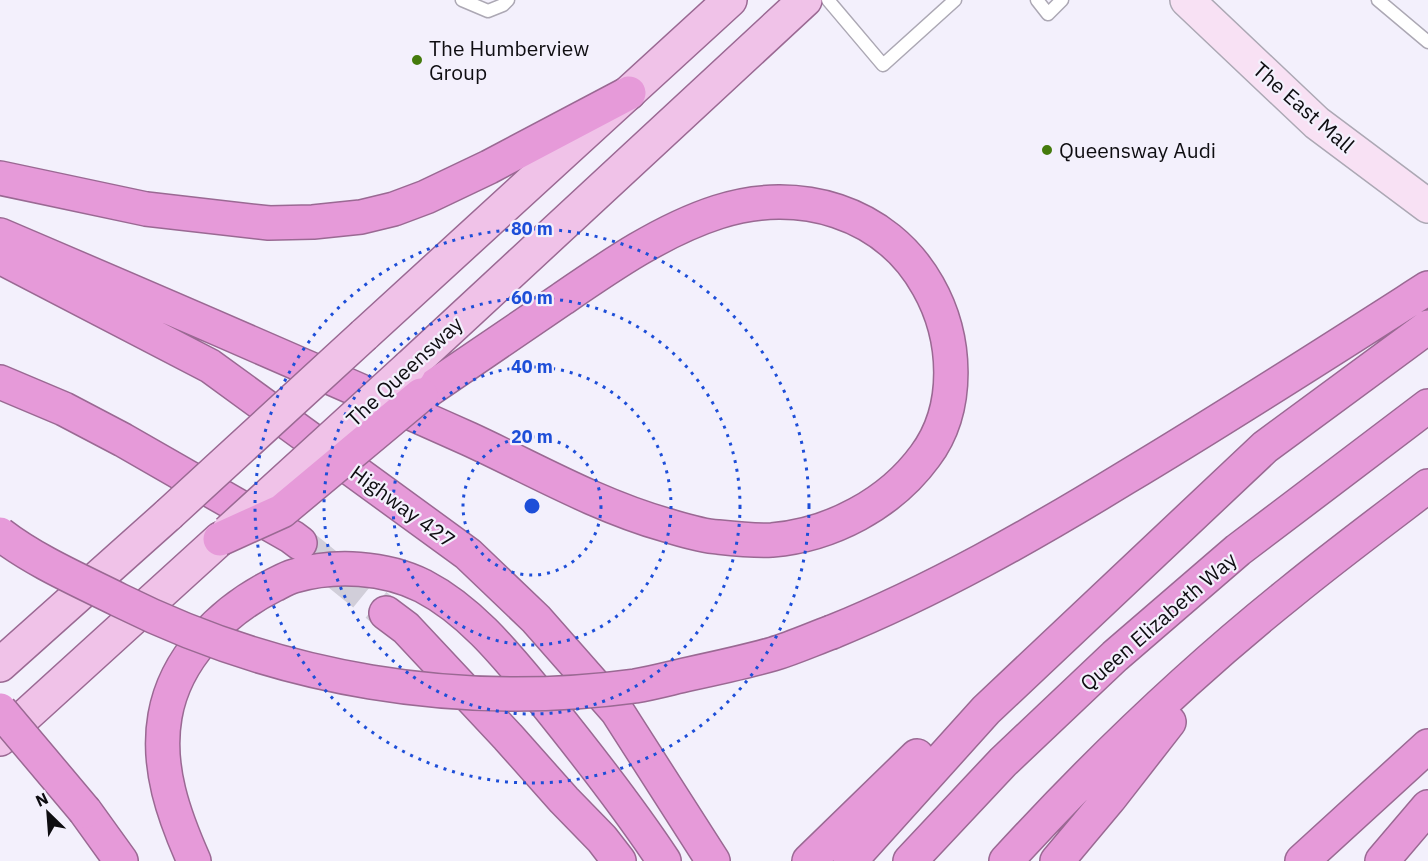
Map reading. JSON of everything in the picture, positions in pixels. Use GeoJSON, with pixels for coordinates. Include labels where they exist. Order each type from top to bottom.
{"type":"FeatureCollection","features":[{"type":"Feature","properties":{"kind":"highway"},"geometry":{"type":"LineString","coordinates":[[0,178],[146,208],[258,222],[313,222],[360,217],[394,209],[426,197],[489,167],[629,93]]}},
{"type":"Feature","properties":{"kind":"highway"},"geometry":{"type":"LineString","coordinates":[[0,235],[286,358],[474,442],[594,500],[643,519],[713,537],[771,540],[808,534],[835,525],[863,511],[910,475],[928,453],[938,434],[949,397],[951,377],[948,344],[942,318],[934,297],[910,258],[896,244],[858,219],[836,210],[811,204],[786,202],[756,204],[720,212],[684,226],[614,263],[415,381],[282,511],[220,539]]}},
{"type":"Feature","properties":{"kind":"highway","name":"Highway 427"},"geometry":{"type":"LineString","coordinates":[[0,257],[210,366],[468,554],[536,619],[616,711],[713,861]]}},
{"type":"Feature","properties":{"kind":"highway"},"geometry":{"type":"LineString","coordinates":[[0,534],[50,565],[154,618],[210,641],[312,669],[371,683],[431,691],[510,695],[566,693],[638,686],[773,653],[832,632],[918,595],[1023,540],[1221,420],[1428,288]]}},
{"type":"Feature","properties":{"kind":"highway"},"geometry":{"type":"LineString","coordinates":[[850,861],[986,710],[1265,447],[1428,327]]}},
{"type":"Feature","properties":{"kind":"highway"},"geometry":{"type":"LineString","coordinates":[[0,382],[64,409],[123,440],[300,543]]}},
{"type":"Feature","properties":{"kind":"highway","name":"Queen Elizabeth Way"},"geometry":{"type":"LineString","coordinates":[[910,861],[1003,762],[1115,656],[1238,550],[1428,406]]}},
{"type":"Feature","properties":{"kind":"highway"},"geometry":{"type":"LineString","coordinates":[[1006,861],[1043,821],[1165,702],[1290,592],[1428,486]]}},
{"type":"Feature","properties":{"kind":"highway"},"geometry":{"type":"LineString","coordinates":[[194,861],[168,789],[162,760],[165,716],[175,683],[199,644],[223,618],[257,593],[293,576],[334,569],[387,574],[421,585],[468,617],[518,670],[571,735],[606,779],[664,861]]}},
{"type":"Feature","properties":{"kind":"highway"},"geometry":{"type":"LineString","coordinates":[[386,613],[406,628],[564,800],[602,838],[619,861]]}},
{"type":"Feature","properties":{"kind":"highway"},"geometry":{"type":"LineString","coordinates":[[1057,861],[1109,799],[1227,647]]}},
{"type":"Feature","properties":{"kind":"highway"},"geometry":{"type":"LineString","coordinates":[[0,710],[85,811],[121,861]]}},
{"type":"Feature","properties":{"kind":"highway"},"geometry":{"type":"LineString","coordinates":[[810,860],[934,740],[986,710]]}},
{"type":"Feature","properties":{"kind":"highway"},"geometry":{"type":"LineString","coordinates":[[1302,861],[1428,746]]}},
{"type":"Feature","properties":{"kind":"highway"},"geometry":{"type":"LineString","coordinates":[[564,800],[601,861]]}},
{"type":"Feature","properties":{"kind":"highway"},"geometry":{"type":"LineString","coordinates":[[1382,861],[1428,807]]}},
{"type":"Feature","properties":{"kind":"main road"},"geometry":{"type":"LineString","coordinates":[[0,664],[169,514],[730,0]]}},
{"type":"Feature","properties":{"kind":"main road","name":"The Queensway"},"geometry":{"type":"LineString","coordinates":[[415,381],[805,0]]}},
{"type":"Feature","properties":{"kind":"main road","name":"The East Mall"},"geometry":{"type":"LineString","coordinates":[[1187,0],[1317,123],[1428,206]]}},
{"type":"Feature","properties":{"kind":"main road"},"geometry":{"type":"LineString","coordinates":[[0,739],[220,539]]}},
{"type":"Feature","properties":{"kind":"lane"},"geometry":{"type":"LineString","coordinates":[[462,0],[488,11],[503,5],[508,0]]}},
{"type":"Feature","properties":{"kind":"lane"},"geometry":{"type":"LineString","coordinates":[[828,0],[883,65],[955,0]]}},
{"type":"Feature","properties":{"kind":"lane"},"geometry":{"type":"LineString","coordinates":[[1037,0],[1048,14],[1062,0]]}},
{"type":"Feature","properties":{"kind":"lane"},"geometry":{"type":"LineString","coordinates":[[1378,0],[1428,42]]}},
{"type":"Feature","properties":{"kind":"tunnel"},"geometry":{"type":"LineString","coordinates":[[300,543],[386,613]]}},
{"type":"Feature","properties":{"kind":"place","name":"The Humberview Group"},"geometry":{"type":"Point","coordinates":[417,60]}},
{"type":"Feature","properties":{"kind":"place","name":"Queensway Audi"},"geometry":{"type":"Point","coordinates":[1047,150]}}]}
